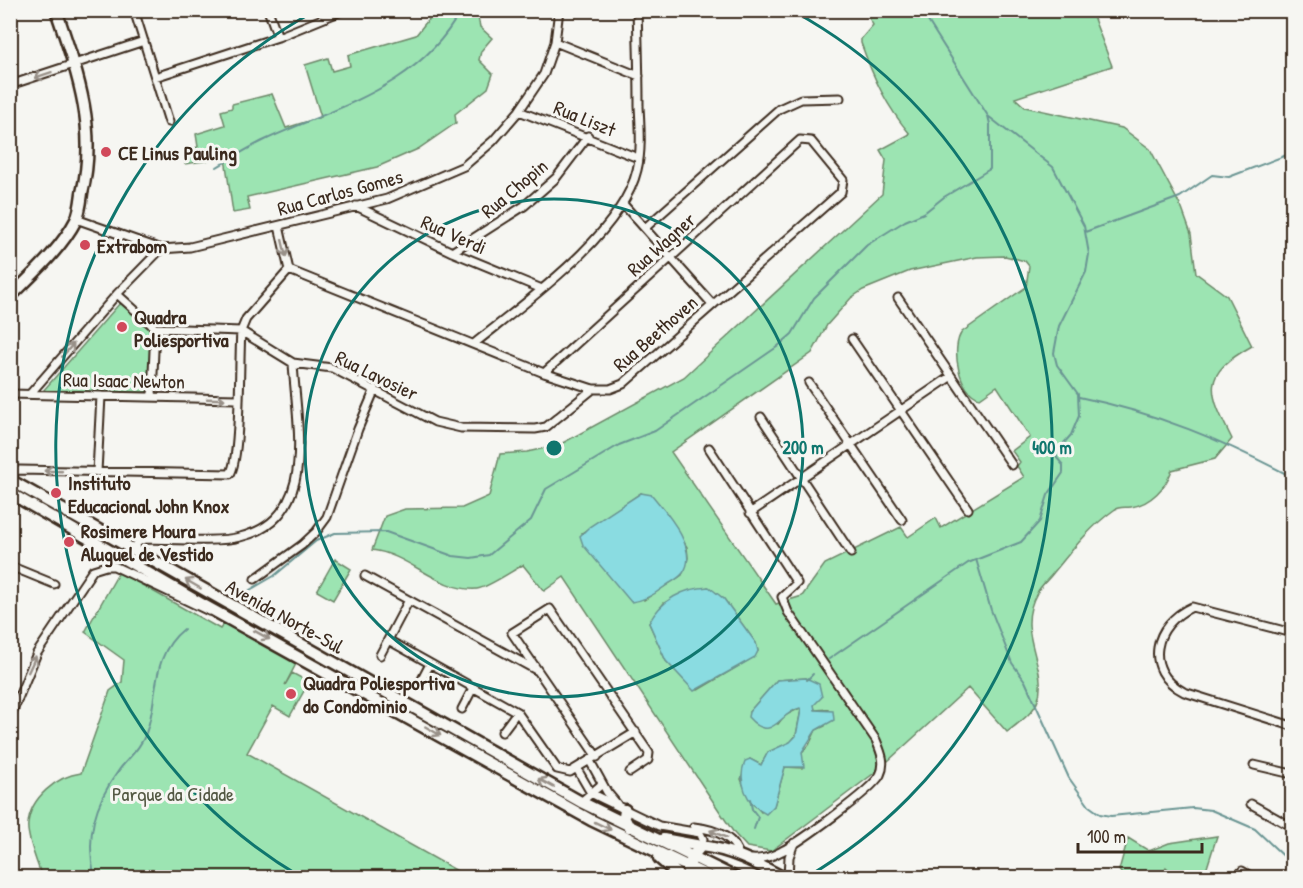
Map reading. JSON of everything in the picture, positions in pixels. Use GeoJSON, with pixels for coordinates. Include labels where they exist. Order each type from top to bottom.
{"type":"FeatureCollection","features":[{"type":"Feature","properties":{"kind":"main road"},"geometry":{"type":"LineString","coordinates":[[10,297],[44,262],[76,219],[89,166],[88,123],[75,65],[56,10]]}},
{"type":"Feature","properties":{"kind":"main road","name":"Avenida Norte-Sul"},"geometry":{"type":"LineString","coordinates":[[10,480],[629,827],[687,870],[712,878]]}},
{"type":"Feature","properties":{"kind":"main road","name":"Avenida Norte-Sul"},"geometry":{"type":"LineString","coordinates":[[10,493],[581,814],[644,840]]}},
{"type":"Feature","properties":{"kind":"main road"},"geometry":{"type":"LineString","coordinates":[[623,809],[629,827]]}},
{"type":"Feature","properties":{"kind":"main road"},"geometry":{"type":"LineString","coordinates":[[644,840],[701,846],[742,857],[786,878]]}},
{"type":"Feature","properties":{"kind":"main road"},"geometry":{"type":"LineString","coordinates":[[687,870],[701,846]]}},
{"type":"Feature","properties":{"kind":"main road","name":"Avenida Norte-Sul"},"geometry":{"type":"LineString","coordinates":[[687,870],[736,878]]}},
{"type":"Feature","properties":{"kind":"street"},"geometry":{"type":"LineString","coordinates":[[134,10],[169,122]]}},
{"type":"Feature","properties":{"kind":"street"},"geometry":{"type":"LineString","coordinates":[[268,10],[278,37]]}},
{"type":"Feature","properties":{"kind":"street"},"geometry":{"type":"LineString","coordinates":[[155,77],[278,37],[344,10]]}},
{"type":"Feature","properties":{"kind":"street","name":"Rua Carlos Gomes"},"geometry":{"type":"LineString","coordinates":[[76,219],[161,249],[190,247],[387,199],[464,166],[493,141],[519,111],[544,74],[555,42],[558,10]]}},
{"type":"Feature","properties":{"kind":"street"},"geometry":{"type":"LineString","coordinates":[[475,344],[542,289],[610,224],[630,193],[638,158],[637,10]]}},
{"type":"Feature","properties":{"kind":"street"},"geometry":{"type":"LineString","coordinates":[[10,85],[144,41]]}},
{"type":"Feature","properties":{"kind":"street"},"geometry":{"type":"LineString","coordinates":[[555,42],[639,76]]}},
{"type":"Feature","properties":{"kind":"street"},"geometry":{"type":"LineString","coordinates":[[645,228],[779,109],[801,99],[840,98]]}},
{"type":"Feature","properties":{"kind":"street","name":"Rua Liszt"},"geometry":{"type":"LineString","coordinates":[[519,111],[588,136],[638,158]]}},
{"type":"Feature","properties":{"kind":"street","name":"Rua Chopin"},"geometry":{"type":"LineString","coordinates":[[452,252],[524,206],[556,178],[588,136]]}},
{"type":"Feature","properties":{"kind":"street","name":"Rua Wagner"},"geometry":{"type":"LineString","coordinates":[[544,373],[800,140]]}},
{"type":"Feature","properties":{"kind":"street","name":"Rua Beethoven"},"geometry":{"type":"LineString","coordinates":[[289,270],[544,373],[593,389],[610,389],[623,384],[843,188],[843,180],[811,141],[800,140]]}},
{"type":"Feature","properties":{"kind":"street"},"geometry":{"type":"LineString","coordinates":[[623,204],[713,305]]}},
{"type":"Feature","properties":{"kind":"street","name":"Rua Verdi"},"geometry":{"type":"LineString","coordinates":[[356,206],[452,252],[542,289]]}},
{"type":"Feature","properties":{"kind":"street"},"geometry":{"type":"LineString","coordinates":[[10,473],[19,470],[230,474],[234,466],[238,428],[237,399],[241,331],[246,319],[289,270],[279,226]]}},
{"type":"Feature","properties":{"kind":"street"},"geometry":{"type":"LineString","coordinates":[[30,394],[117,294],[161,249]]}},
{"type":"Feature","properties":{"kind":"street"},"geometry":{"type":"LineString","coordinates":[[117,294],[155,328],[152,396]]}},
{"type":"Feature","properties":{"kind":"street"},"geometry":{"type":"LineString","coordinates":[[897,298],[1012,465]]}},
{"type":"Feature","properties":{"kind":"street","name":"Rua Lavosier"},"geometry":{"type":"LineString","coordinates":[[155,328],[241,331],[293,363],[332,368],[440,424],[535,429],[553,424],[593,389]]}},
{"type":"Feature","properties":{"kind":"street"},"geometry":{"type":"LineString","coordinates":[[852,339],[968,508]]}},
{"type":"Feature","properties":{"kind":"street"},"geometry":{"type":"LineString","coordinates":[[133,549],[138,542],[144,539],[239,538],[268,527],[285,510],[294,490],[299,460],[293,363]]}},
{"type":"Feature","properties":{"kind":"street"},"geometry":{"type":"LineString","coordinates":[[750,513],[950,377]]}},
{"type":"Feature","properties":{"kind":"street"},"geometry":{"type":"LineString","coordinates":[[809,383],[902,520]]}},
{"type":"Feature","properties":{"kind":"street"},"geometry":{"type":"LineString","coordinates":[[255,579],[302,545],[327,517],[358,429],[375,389]]}},
{"type":"Feature","properties":{"kind":"street","name":"Rua Isaac Newton"},"geometry":{"type":"LineString","coordinates":[[10,394],[237,399]]}},
{"type":"Feature","properties":{"kind":"street"},"geometry":{"type":"LineString","coordinates":[[97,472],[101,396]]}},
{"type":"Feature","properties":{"kind":"street"},"geometry":{"type":"LineString","coordinates":[[761,417],[850,553]]}},
{"type":"Feature","properties":{"kind":"street"},"geometry":{"type":"LineString","coordinates":[[577,768],[591,793],[659,826],[706,829],[720,834],[734,844],[742,857],[768,858],[873,785],[881,773],[884,762],[876,740],[788,612],[782,597],[797,583],[709,448]]}},
{"type":"Feature","properties":{"kind":"street"},"geometry":{"type":"LineString","coordinates":[[10,566],[54,584]]}},
{"type":"Feature","properties":{"kind":"street"},"geometry":{"type":"LineString","coordinates":[[10,718],[38,653],[87,577],[99,567],[114,566],[201,610],[227,616]]}},
{"type":"Feature","properties":{"kind":"street"},"geometry":{"type":"LineString","coordinates":[[365,576],[538,671]]}},
{"type":"Feature","properties":{"kind":"street"},"geometry":{"type":"LineString","coordinates":[[380,655],[409,600]]}},
{"type":"Feature","properties":{"kind":"street"},"geometry":{"type":"LineString","coordinates":[[1293,633],[1192,607],[1172,619],[1162,632],[1157,658],[1166,678],[1173,686],[1184,692],[1293,726]]}},
{"type":"Feature","properties":{"kind":"street"},"geometry":{"type":"LineString","coordinates":[[623,809],[602,784],[594,759],[512,633],[550,609],[649,753],[650,758],[630,772]]}},
{"type":"Feature","properties":{"kind":"street"},"geometry":{"type":"LineString","coordinates":[[388,640],[517,712],[557,769],[568,772],[577,768],[636,732]]}},
{"type":"Feature","properties":{"kind":"street"},"geometry":{"type":"LineString","coordinates":[[511,656],[520,646]]}},
{"type":"Feature","properties":{"kind":"street"},"geometry":{"type":"LineString","coordinates":[[419,685],[430,663]]}},
{"type":"Feature","properties":{"kind":"street"},"geometry":{"type":"LineString","coordinates":[[462,709],[474,688]]}},
{"type":"Feature","properties":{"kind":"street"},"geometry":{"type":"LineString","coordinates":[[502,732],[517,712]]}},
{"type":"Feature","properties":{"kind":"street"},"geometry":{"type":"LineString","coordinates":[[1254,765],[1293,774]]}},
{"type":"Feature","properties":{"kind":"street"},"geometry":{"type":"LineString","coordinates":[[581,802],[602,784]]}},
{"type":"Feature","properties":{"kind":"street"},"geometry":{"type":"LineString","coordinates":[[1251,804],[1293,827]]}},
{"type":"Feature","properties":{"kind":"street"},"geometry":{"type":"LineString","coordinates":[[686,829],[702,834],[701,846]]}},
{"type":"Feature","properties":{"kind":"street"},"geometry":{"type":"LineString","coordinates":[[786,878],[790,850],[795,841]]}},
{"type":"Feature","properties":{"kind":"street"},"geometry":{"type":"LineString","coordinates":[[1242,871],[1254,878]]}},
{"type":"Feature","properties":{"kind":"green space"},"geometry":{"type":"Polygon","coordinates":[[[435,11],[483,11],[478,17],[480,27],[492,38],[481,51],[479,60],[493,74],[488,88],[455,114],[456,123],[418,149],[377,167],[247,197],[250,210],[233,213],[225,158],[185,164],[184,151],[198,147],[196,134],[225,125],[221,111],[232,108],[232,104],[272,94],[286,128],[321,117],[305,65],[328,58],[332,71],[350,66],[348,55],[416,35],[435,11]]]}},
{"type":"Feature","properties":{"kind":"green space"},"geometry":{"type":"Polygon","coordinates":[[[865,11],[1091,11],[1112,66],[1015,98],[1025,107],[1122,128],[1150,149],[1182,209],[1191,234],[1196,273],[1227,296],[1252,346],[1224,366],[1216,376],[1213,385],[1218,408],[1232,439],[1215,459],[1172,470],[1166,483],[1157,494],[1138,505],[1114,510],[1082,539],[1039,590],[1031,608],[1029,622],[1040,687],[1036,705],[1029,714],[1007,732],[968,688],[877,771],[771,851],[747,847],[734,833],[564,577],[544,591],[523,565],[481,588],[463,588],[437,579],[399,558],[372,550],[385,516],[405,509],[462,508],[489,496],[500,454],[527,452],[559,445],[684,377],[882,194],[886,160],[880,150],[910,134],[881,91],[861,43],[861,39],[873,25],[865,11]],[[1005,256],[977,257],[910,271],[863,290],[851,298],[827,325],[812,353],[671,452],[776,604],[802,596],[825,564],[901,527],[908,537],[936,518],[941,528],[1024,477],[1017,466],[1020,462],[1012,451],[1030,437],[997,386],[980,398],[973,395],[967,388],[959,369],[957,348],[962,332],[1026,287],[1029,266],[1025,261],[1005,256]],[[641,493],[582,533],[644,600],[682,575],[688,558],[687,547],[661,506],[641,493]],[[708,587],[664,603],[649,623],[666,661],[698,690],[754,657],[758,651],[756,643],[724,599],[708,587]],[[806,678],[777,680],[749,712],[778,724],[784,716],[800,708],[801,710],[796,735],[791,742],[768,752],[761,765],[750,759],[741,779],[748,796],[761,812],[774,806],[785,767],[802,768],[802,752],[809,745],[816,730],[825,726],[828,709],[815,710],[806,678]]]}},
{"type":"Feature","properties":{"kind":"green space"},"geometry":{"type":"Polygon","coordinates":[[[120,303],[153,331],[150,392],[43,391],[120,303]]]}},
{"type":"Feature","properties":{"kind":"green space"},"geometry":{"type":"Polygon","coordinates":[[[335,559],[351,569],[333,600],[317,591],[335,559]]]}},
{"type":"Feature","properties":{"kind":"green space","name":"Parque da Cidade"},"geometry":{"type":"Polygon","coordinates":[[[119,572],[220,629],[225,622],[297,662],[285,685],[292,673],[309,682],[290,716],[273,706],[247,753],[468,877],[42,877],[29,836],[30,814],[39,797],[46,790],[63,779],[81,773],[110,691],[122,682],[124,660],[85,632],[119,572]]]}},
{"type":"Feature","properties":{"kind":"green space"},"geometry":{"type":"Polygon","coordinates":[[[1217,836],[1204,877],[1177,877],[1166,867],[1163,877],[1124,877],[1119,870],[1128,838],[1149,851],[1169,843],[1217,836]]]}},
{"type":"Feature","properties":{"kind":"water"},"geometry":{"type":"Polygon","coordinates":[[[641,493],[652,495],[680,532],[685,543],[687,564],[677,579],[649,597],[631,602],[583,545],[580,536],[589,527],[641,493]]]}},
{"type":"Feature","properties":{"kind":"water"},"geometry":{"type":"Polygon","coordinates":[[[709,587],[724,599],[756,643],[758,651],[755,657],[694,691],[666,661],[649,623],[660,608],[674,597],[690,590],[709,587]]]}},
{"type":"Feature","properties":{"kind":"water"},"geometry":{"type":"Polygon","coordinates":[[[806,678],[819,684],[822,697],[814,705],[815,710],[833,711],[834,720],[816,730],[802,752],[804,767],[785,767],[774,806],[766,814],[753,804],[745,791],[742,776],[745,761],[750,759],[761,765],[768,752],[790,742],[796,736],[801,710],[800,708],[792,711],[770,728],[757,725],[748,717],[749,712],[777,680],[806,678]]]}},
{"type":"Feature","properties":{"kind":"waterway"},"geometry":{"type":"LineString","coordinates":[[217,167],[259,143],[375,92],[400,76],[444,37],[461,10]]}},
{"type":"Feature","properties":{"kind":"waterway"},"geometry":{"type":"LineString","coordinates":[[902,10],[909,10]]}},
{"type":"Feature","properties":{"kind":"waterway"},"geometry":{"type":"LineString","coordinates":[[829,659],[968,563],[1021,542],[1040,521],[1048,495],[1063,473],[1063,465],[1057,458],[1056,452],[1071,435],[1079,416],[1078,394],[1057,365],[1054,353],[1059,326],[1086,272],[1089,254],[1084,226],[1053,167],[988,116],[921,10]]}},
{"type":"Feature","properties":{"kind":"waterway"},"geometry":{"type":"LineString","coordinates":[[231,601],[274,576],[316,541],[335,533],[386,532],[453,556],[471,558],[489,555],[531,520],[546,489],[619,445],[655,431],[777,347],[792,334],[814,298],[867,245],[905,221],[924,213],[944,197],[990,169],[988,116]]}},
{"type":"Feature","properties":{"kind":"waterway"},"geometry":{"type":"LineString","coordinates":[[1085,232],[1180,197],[1212,175],[1229,177],[1292,153]]}},
{"type":"Feature","properties":{"kind":"waterway"},"geometry":{"type":"LineString","coordinates":[[1079,397],[1135,411],[1188,429],[1240,451],[1292,477]]}},
{"type":"Feature","properties":{"kind":"waterway"},"geometry":{"type":"LineString","coordinates":[[976,559],[991,610],[1012,663],[1025,681],[1069,778],[1089,806],[1100,814],[1111,816],[1193,808],[1211,810],[1255,829],[1292,864]]}},
{"type":"Feature","properties":{"kind":"waterway"},"geometry":{"type":"LineString","coordinates":[[95,878],[91,849],[98,808],[110,783],[144,738],[150,719],[160,664],[173,640],[184,629]]}},
{"type":"Feature","properties":{"kind":"waterway"},"geometry":{"type":"LineString","coordinates":[[807,680],[813,674]]}},
{"type":"Feature","properties":{"kind":"waterway"},"geometry":{"type":"LineString","coordinates":[[750,799],[752,809],[758,817],[754,829]]}},
{"type":"Feature","properties":{"kind":"place","name":"CE Linus Pauling"},"geometry":{"type":"Point","coordinates":[106,152]}},
{"type":"Feature","properties":{"kind":"place","name":"Extrabom"},"geometry":{"type":"Point","coordinates":[85,245]}},
{"type":"Feature","properties":{"kind":"place","name":"Quadra Poliesportiva"},"geometry":{"type":"Point","coordinates":[122,327]}},
{"type":"Feature","properties":{"kind":"place","name":"Instituto Educacional John Knox"},"geometry":{"type":"Point","coordinates":[56,493]}},
{"type":"Feature","properties":{"kind":"place","name":"Rosimere Moura Aluguel de Vestido"},"geometry":{"type":"Point","coordinates":[69,542]}},
{"type":"Feature","properties":{"kind":"place","name":"Quadra Poliesportiva do Condominio"},"geometry":{"type":"Point","coordinates":[291,694]}}]}
